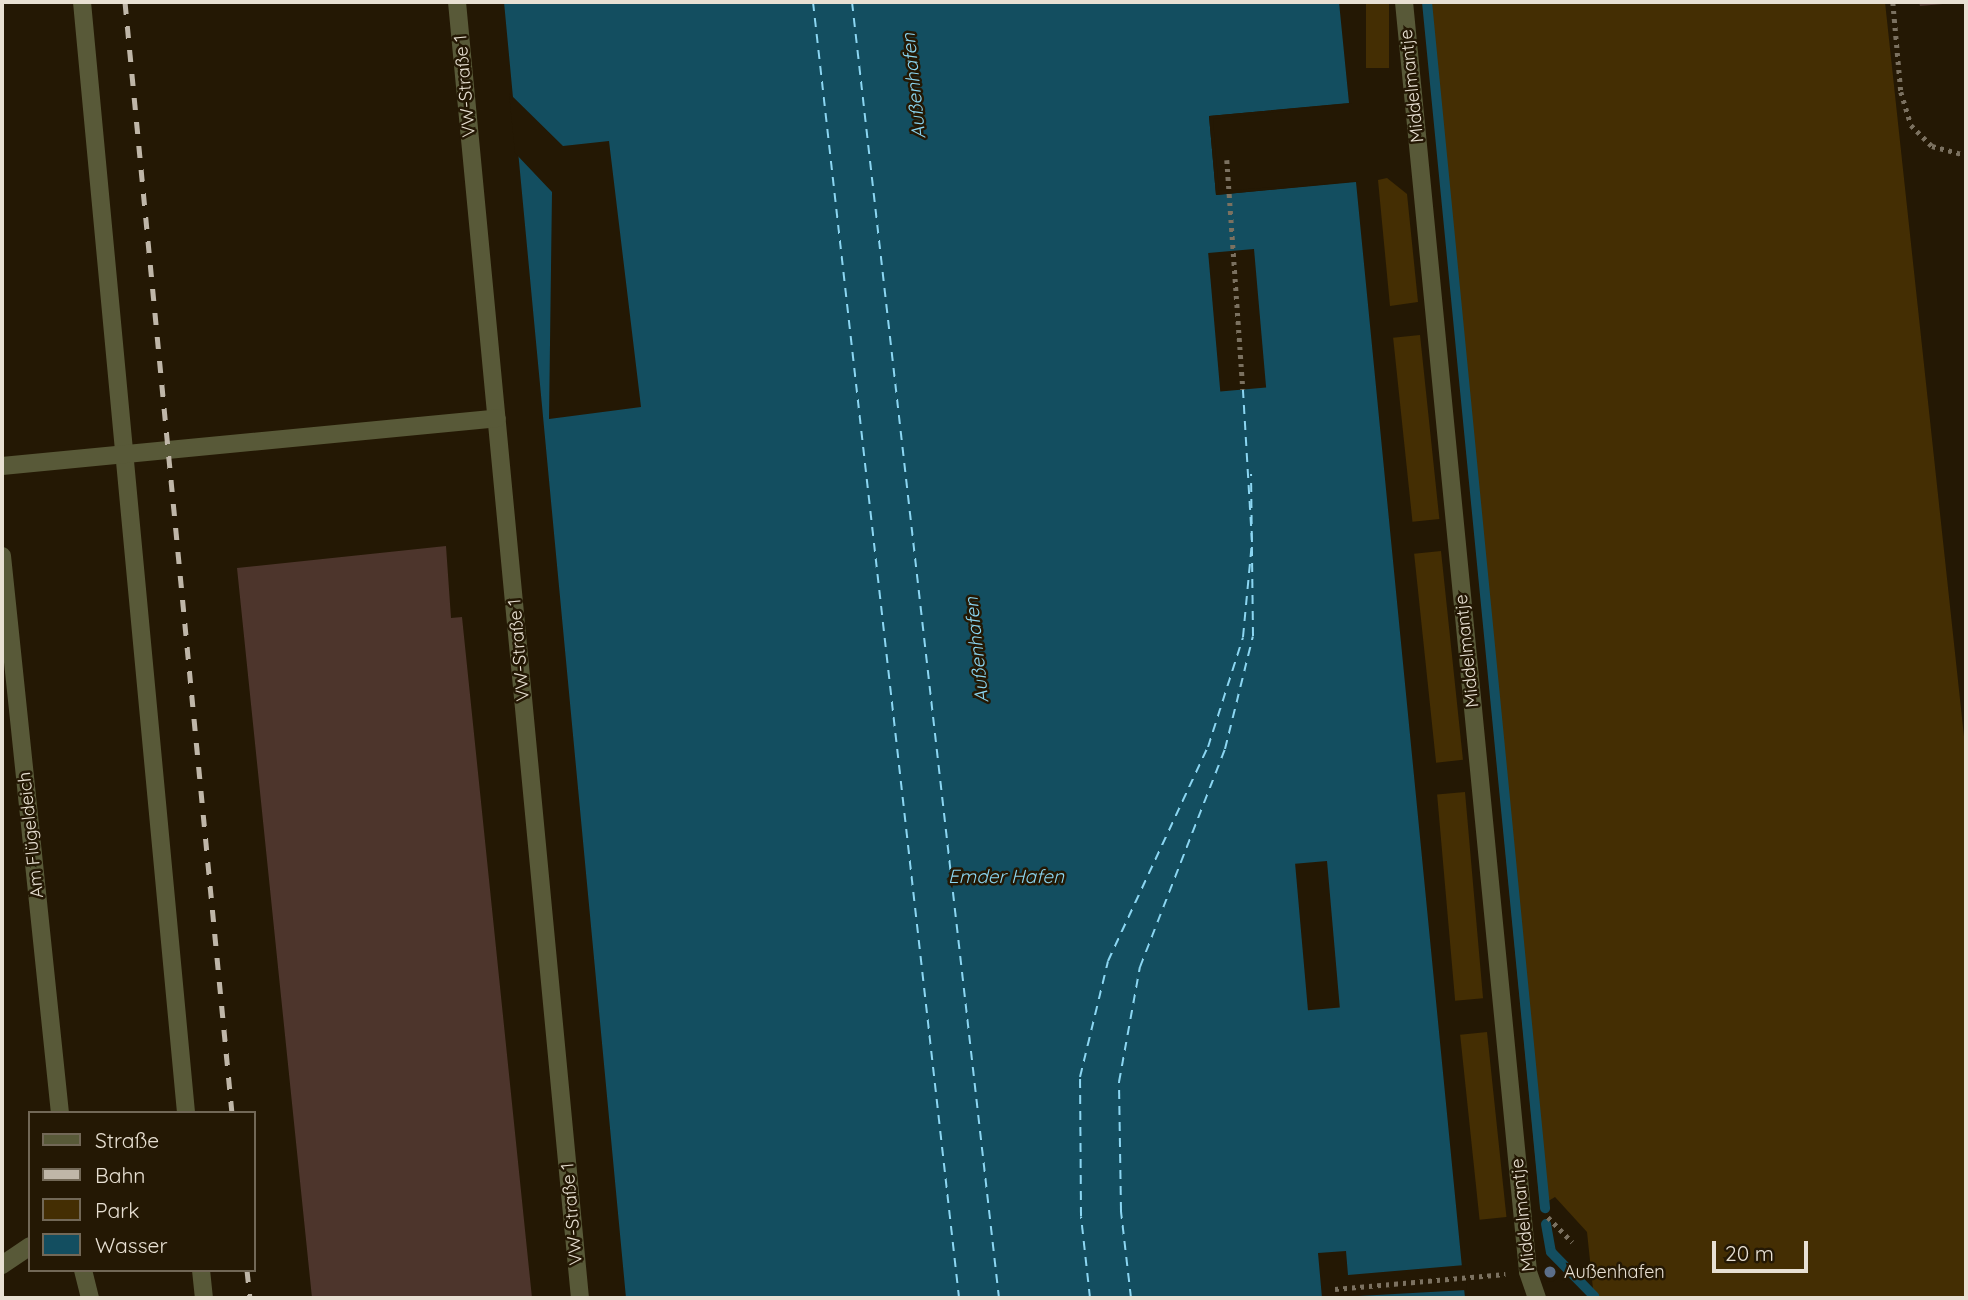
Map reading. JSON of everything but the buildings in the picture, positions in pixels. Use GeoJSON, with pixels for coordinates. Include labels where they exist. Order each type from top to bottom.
{"type":"FeatureCollection","features":[{"type":"Feature","properties":{"kind":"street"},"geometry":{"type":"LineString","coordinates":[[82,2],[186,1111]]}},
{"type":"Feature","properties":{"kind":"street","name":"VW-Straße 1"},"geometry":{"type":"LineString","coordinates":[[457,2],[580,1298]]}},
{"type":"Feature","properties":{"kind":"street","name":"Middelmantje"},"geometry":{"type":"LineString","coordinates":[[1404,2],[1528,1272],[1537,1298]]}},
{"type":"Feature","properties":{"kind":"street"},"geometry":{"type":"LineString","coordinates":[[2,466],[497,418]]}},
{"type":"Feature","properties":{"kind":"street","name":"Am Flügeldeich"},"geometry":{"type":"LineString","coordinates":[[2,556],[7,665],[60,1111]]}},
{"type":"Feature","properties":{"kind":"street"},"geometry":{"type":"LineString","coordinates":[[2,1265],[28,1247]]}},
{"type":"Feature","properties":{"kind":"street"},"geometry":{"type":"LineString","coordinates":[[84,1272],[90,1298]]}},
{"type":"Feature","properties":{"kind":"street"},"geometry":{"type":"LineString","coordinates":[[201,1272],[204,1298]]}},
{"type":"Feature","properties":{"kind":"path"},"geometry":{"type":"LineString","coordinates":[[1893,2],[1901,92],[1911,125],[1932,146],[1966,155]]}},
{"type":"Feature","properties":{"kind":"path"},"geometry":{"type":"LineString","coordinates":[[1227,160],[1243,389]]}},
{"type":"Feature","properties":{"kind":"path"},"geometry":{"type":"LineString","coordinates":[[1335,1289],[1482,1276]]}},
{"type":"Feature","properties":{"kind":"green space"},"geometry":{"type":"Polygon","coordinates":[[[1366,2],[1389,2],[1389,68],[1366,68],[1366,2]]]}},
{"type":"Feature","properties":{"kind":"green space"},"geometry":{"type":"Polygon","coordinates":[[[1423,2],[1885,2],[1966,755],[1966,1298],[1592,1298],[1546,1250],[1543,1225],[1549,1225],[1552,1247],[1593,1289],[1587,1232],[1555,1197],[1540,1206],[1423,2]]]}},
{"type":"Feature","properties":{"kind":"green space"},"geometry":{"type":"Polygon","coordinates":[[[1387,178],[1407,194],[1418,302],[1390,306],[1378,180],[1387,178]]]}},
{"type":"Feature","properties":{"kind":"green space"},"geometry":{"type":"Polygon","coordinates":[[[1420,335],[1439,519],[1412,522],[1393,338],[1420,335]]]}},
{"type":"Feature","properties":{"kind":"green space"},"geometry":{"type":"Polygon","coordinates":[[[1441,551],[1463,760],[1436,763],[1414,554],[1441,551]]]}},
{"type":"Feature","properties":{"kind":"green space"},"geometry":{"type":"Polygon","coordinates":[[[1465,792],[1483,998],[1455,1001],[1437,794],[1465,792]]]}},
{"type":"Feature","properties":{"kind":"green space"},"geometry":{"type":"Polygon","coordinates":[[[1487,1032],[1506,1217],[1480,1220],[1460,1035],[1487,1032]]]}},
{"type":"Feature","properties":{"kind":"water","name":"Emder Hafen"},"geometry":{"type":"Polygon","coordinates":[[[504,2],[1339,2],[1349,103],[1209,116],[1216,195],[1356,182],[1465,1298],[626,1298],[504,2]]]}},
{"type":"Feature","properties":{"kind":"pier"},"geometry":{"type":"Polygon","coordinates":[[[509,93],[563,146],[609,141],[641,407],[549,419],[552,192],[515,153],[509,93]]]}},
{"type":"Feature","properties":{"kind":"pier"},"geometry":{"type":"Polygon","coordinates":[[[1353,103],[1213,119],[1219,191],[1360,181],[1216,195],[1209,116],[1353,103]]]}},
{"type":"Feature","properties":{"kind":"pier"},"geometry":{"type":"Polygon","coordinates":[[[1254,249],[1266,387],[1220,391],[1208,253],[1254,249]]]}},
{"type":"Feature","properties":{"kind":"pier"},"geometry":{"type":"Polygon","coordinates":[[[1327,861],[1340,1007],[1308,1010],[1295,864],[1327,861]]]}},
{"type":"Feature","properties":{"kind":"pier"},"geometry":{"type":"Polygon","coordinates":[[[1346,1251],[1348,1275],[1465,1265],[1467,1290],[1322,1298],[1318,1253],[1346,1251]]]}},
{"type":"Feature","properties":{"kind":"waterway"},"geometry":{"type":"LineString","coordinates":[[1427,2],[1545,1208]]}},
{"type":"Feature","properties":{"kind":"waterway"},"geometry":{"type":"LineString","coordinates":[[1546,1224],[1551,1252],[1594,1296]]}},
{"type":"Feature","properties":{"kind":"ferry route"},"geometry":{"type":"LineString","coordinates":[[813,2],[959,1298]]}},
{"type":"Feature","properties":{"kind":"ferry route"},"geometry":{"type":"LineString","coordinates":[[852,2],[999,1298]]}},
{"type":"Feature","properties":{"kind":"ferry route"},"geometry":{"type":"LineString","coordinates":[[1090,1298],[1081,1216],[1080,1077],[1108,961],[1208,747],[1243,637],[1252,542],[1243,389]]}},
{"type":"Feature","properties":{"kind":"ferry route"},"geometry":{"type":"LineString","coordinates":[[1131,1298],[1121,1211],[1119,1082],[1140,967],[1225,749],[1253,636],[1251,474]]}},
{"type":"Feature","properties":{"kind":"railway"},"geometry":{"type":"LineString","coordinates":[[125,2],[232,1111]]}},
{"type":"Feature","properties":{"kind":"railway"},"geometry":{"type":"LineString","coordinates":[[247,1272],[250,1298]]}},
{"type":"Feature","properties":{"kind":"place","name":"Außenhafen"},"geometry":{"type":"Point","coordinates":[1550,1272]}}]}
